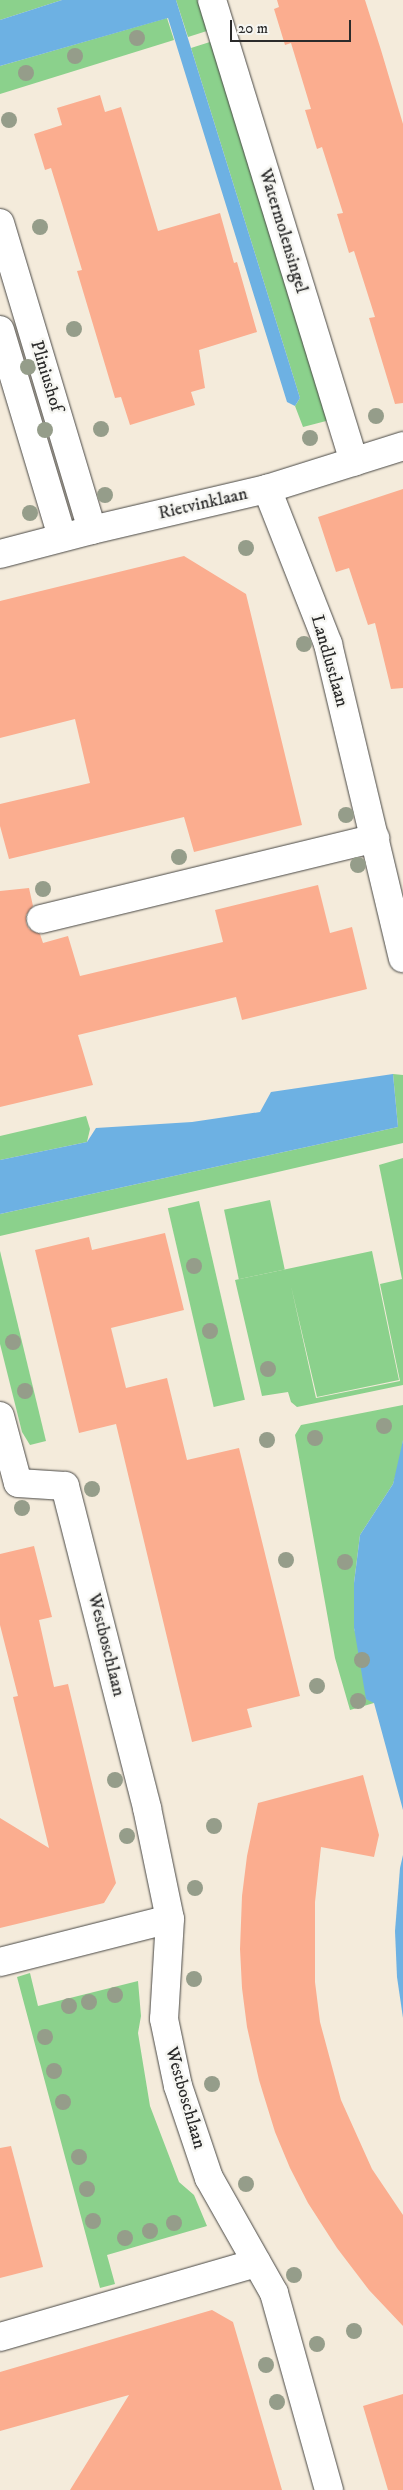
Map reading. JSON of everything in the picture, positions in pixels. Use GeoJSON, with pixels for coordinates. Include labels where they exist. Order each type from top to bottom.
{"type":"FeatureCollection","features":[{"type":"Feature","properties":{"kind":"street","name":"Watermolensingel"},"geometry":{"type":"LineString","coordinates":[[212,0],[354,462]]}},
{"type":"Feature","properties":{"kind":"street","name":"Pliniushof"},"geometry":{"type":"LineString","coordinates":[[0,223],[92,530]]}},
{"type":"Feature","properties":{"kind":"street","name":"Pliniushof"},"geometry":{"type":"LineString","coordinates":[[0,330],[62,537]]}},
{"type":"Feature","properties":{"kind":"street","name":"Rietvinklaan"},"geometry":{"type":"LineString","coordinates":[[0,554],[62,537],[267,489],[403,446]]}},
{"type":"Feature","properties":{"kind":"street","name":"Landlustlaan"},"geometry":{"type":"LineString","coordinates":[[267,489],[328,644],[403,958]]}},
{"type":"Feature","properties":{"kind":"street"},"geometry":{"type":"LineString","coordinates":[[41,919],[374,838]]}},
{"type":"Feature","properties":{"kind":"street","name":"Westboschlaan"},"geometry":{"type":"LineString","coordinates":[[0,1416],[9,1486],[66,1486],[147,1808],[170,1919],[164,2019],[178,2086],[209,2178],[274,2293],[329,2490]]}},
{"type":"Feature","properties":{"kind":"street"},"geometry":{"type":"LineString","coordinates":[[0,1962],[170,1919]]}},
{"type":"Feature","properties":{"kind":"street"},"geometry":{"type":"LineString","coordinates":[[0,2337],[257,2262]]}},
{"type":"Feature","properties":{"kind":"green space"},"geometry":{"type":"Polygon","coordinates":[[[0,0],[62,0],[0,20],[0,0]]]}},
{"type":"Feature","properties":{"kind":"green space"},"geometry":{"type":"Polygon","coordinates":[[[176,0],[201,0],[210,30],[188,37],[176,0]]]}},
{"type":"Feature","properties":{"kind":"green space"},"geometry":{"type":"Polygon","coordinates":[[[167,18],[174,40],[0,94],[0,66],[167,18]]]}},
{"type":"Feature","properties":{"kind":"green space"},"geometry":{"type":"Polygon","coordinates":[[[213,41],[330,420],[303,427],[295,406],[300,398],[191,48],[213,41]]]}},
{"type":"Feature","properties":{"kind":"green space"},"geometry":{"type":"Polygon","coordinates":[[[393,1074],[403,1075],[403,1143],[0,1236],[0,1214],[398,1127],[393,1074]]]}},
{"type":"Feature","properties":{"kind":"green space"},"geometry":{"type":"Polygon","coordinates":[[[86,1116],[90,1129],[87,1142],[0,1160],[0,1136],[86,1116]]]}},
{"type":"Feature","properties":{"kind":"green space"},"geometry":{"type":"Polygon","coordinates":[[[403,1158],[403,1385],[297,1407],[291,1402],[288,1392],[262,1396],[235,1280],[372,1251],[399,1380],[317,1397],[291,1286],[316,1398],[400,1381],[380,1284],[402,1279],[379,1165],[403,1158]]]}},
{"type":"Feature","properties":{"kind":"green space"},"geometry":{"type":"Polygon","coordinates":[[[270,1200],[285,1269],[239,1279],[224,1210],[270,1200]]]}},
{"type":"Feature","properties":{"kind":"green space"},"geometry":{"type":"Polygon","coordinates":[[[199,1201],[245,1400],[214,1407],[168,1208],[199,1201]]]}},
{"type":"Feature","properties":{"kind":"green space"},"geometry":{"type":"Polygon","coordinates":[[[0,1251],[46,1441],[30,1445],[22,1432],[0,1344],[0,1251]]]}},
{"type":"Feature","properties":{"kind":"green space"},"geometry":{"type":"Polygon","coordinates":[[[403,1405],[403,1440],[400,1461],[393,1484],[360,1535],[354,1583],[354,1628],[374,1703],[350,1710],[335,1658],[295,1435],[301,1425],[403,1405]]]}},
{"type":"Feature","properties":{"kind":"green space"},"geometry":{"type":"Polygon","coordinates":[[[30,1973],[38,2006],[138,1981],[141,2016],[138,2033],[150,2106],[179,2182],[194,2195],[207,2226],[107,2255],[115,2284],[100,2288],[17,1977],[30,1973]]]}},
{"type":"Feature","properties":{"kind":"water"},"geometry":{"type":"Polygon","coordinates":[[[62,0],[176,0],[300,398],[295,406],[287,402],[168,18],[0,66],[0,20],[62,0]]]}},
{"type":"Feature","properties":{"kind":"water"},"geometry":{"type":"Polygon","coordinates":[[[393,1074],[398,1127],[0,1214],[0,1160],[87,1142],[96,1128],[192,1122],[260,1112],[271,1092],[393,1074]]]}},
{"type":"Feature","properties":{"kind":"water"},"geometry":{"type":"Polygon","coordinates":[[[403,1440],[403,1810],[374,1703],[366,1699],[354,1628],[354,1583],[360,1535],[393,1484],[403,1440]]]}},
{"type":"Feature","properties":{"kind":"water"},"geometry":{"type":"Polygon","coordinates":[[[403,1855],[403,2018],[397,1977],[395,1931],[400,1868],[403,1855]]]}},
{"type":"Feature","properties":{"kind":"building"},"geometry":{"type":"Polygon","coordinates":[[[277,0],[365,0],[381,50],[403,124],[403,403],[395,404],[369,318],[375,317],[354,251],[349,253],[337,214],[343,213],[322,147],[317,149],[305,110],[311,109],[291,43],[285,45],[274,9],[279,7],[277,0]]]}},
{"type":"Feature","properties":{"kind":"building"},"geometry":{"type":"Polygon","coordinates":[[[100,95],[105,112],[121,107],[158,231],[220,213],[234,263],[237,262],[257,332],[199,350],[205,388],[191,392],[195,405],[130,425],[121,397],[115,398],[77,271],[82,270],[63,207],[51,168],[45,170],[34,134],[62,125],[57,108],[100,95]]]}},
{"type":"Feature","properties":{"kind":"building"},"geometry":{"type":"Polygon","coordinates":[[[403,489],[403,688],[391,689],[375,623],[368,625],[349,568],[336,572],[318,517],[403,489]]]}},
{"type":"Feature","properties":{"kind":"building"},"geometry":{"type":"Polygon","coordinates":[[[184,556],[246,594],[302,825],[194,852],[184,817],[9,859],[0,826],[0,804],[90,783],[75,719],[0,738],[0,601],[184,556]]]}},
{"type":"Feature","properties":{"kind":"building"},"geometry":{"type":"Polygon","coordinates":[[[318,885],[330,933],[352,927],[367,989],[242,1020],[236,997],[78,1035],[93,1085],[0,1107],[0,891],[29,888],[33,906],[26,915],[26,923],[29,929],[40,934],[43,943],[68,936],[80,976],[223,942],[215,910],[318,885]]]}},
{"type":"Feature","properties":{"kind":"building"},"geometry":{"type":"Polygon","coordinates":[[[165,1233],[184,1310],[111,1328],[126,1388],[167,1378],[187,1460],[239,1448],[300,1696],[247,1709],[252,1727],[192,1742],[116,1424],[79,1433],[35,1250],[89,1237],[92,1250],[165,1233]]]}},
{"type":"Feature","properties":{"kind":"building"},"geometry":{"type":"Polygon","coordinates":[[[34,1546],[52,1617],[39,1620],[54,1687],[68,1684],[116,1883],[104,1903],[0,1928],[0,1818],[49,1848],[13,1697],[18,1696],[0,1625],[0,1554],[34,1546]]]}},
{"type":"Feature","properties":{"kind":"building"},"geometry":{"type":"Polygon","coordinates":[[[363,1775],[379,1835],[374,1857],[321,1847],[315,1902],[315,1982],[320,2022],[341,2100],[372,2169],[403,2215],[403,2326],[369,2290],[337,2248],[308,2203],[290,2168],[275,2132],[259,2080],[247,2027],[242,1988],[240,1949],[242,1896],[247,1856],[258,1803],[363,1775]]]}},
{"type":"Feature","properties":{"kind":"building"},"geometry":{"type":"Polygon","coordinates":[[[11,2146],[43,2267],[0,2278],[0,2148],[11,2146]]]}},
{"type":"Feature","properties":{"kind":"building"},"geometry":{"type":"Polygon","coordinates":[[[212,2310],[233,2322],[282,2490],[70,2490],[129,2395],[0,2431],[0,2372],[212,2310]]]}},
{"type":"Feature","properties":{"kind":"building"},"geometry":{"type":"Polygon","coordinates":[[[403,2394],[403,2490],[388,2490],[363,2406],[403,2394]]]}}]}
